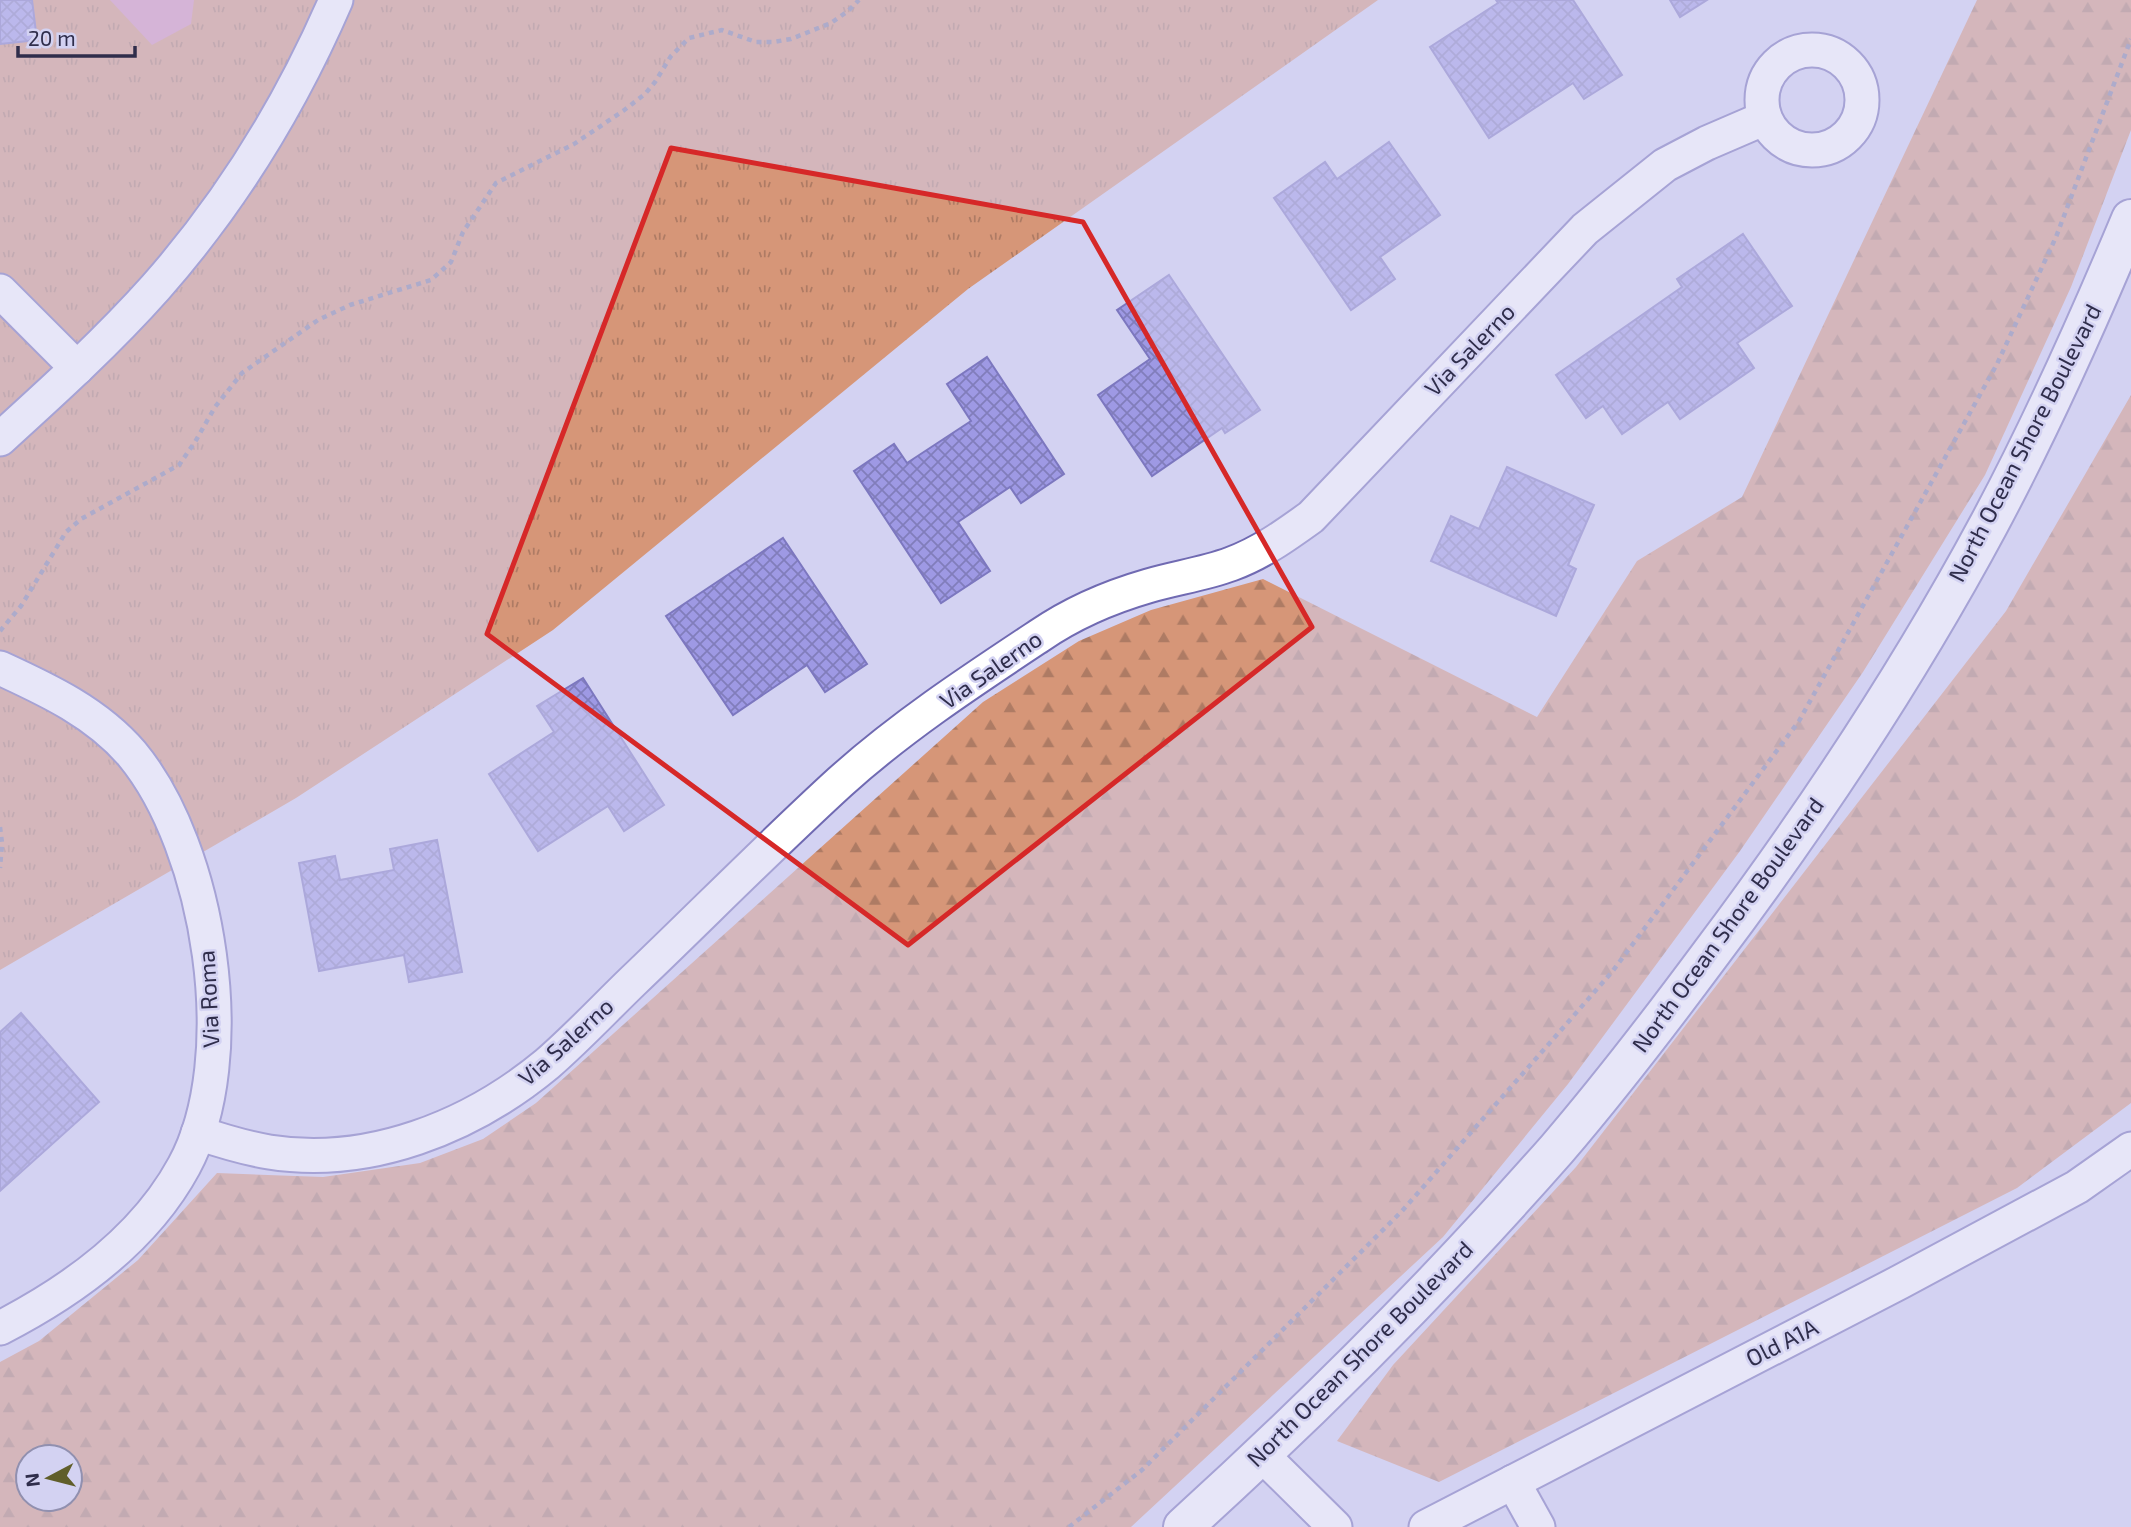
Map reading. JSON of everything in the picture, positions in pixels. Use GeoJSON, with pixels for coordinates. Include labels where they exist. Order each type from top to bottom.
{"type":"FeatureCollection","features":[{"type":"Feature","properties":{"kind":"main road","name":"North Ocean Shore Boulevard"},"geometry":{"type":"LineString","coordinates":[[1183,1527],[1262,1455],[1454,1262],[1558,1147],[1664,1017],[1765,882],[1858,744],[1984,533],[2094,306],[2131,219]]}},
{"type":"Feature","properties":{"kind":"street"},"geometry":{"type":"LineString","coordinates":[[0,439],[77,368],[156,287],[233,188],[292,92],[336,0]]}},
{"type":"Feature","properties":{"kind":"street","name":"Via Salerno"},"geometry":{"type":"LineString","coordinates":[[198,1133],[271,1152],[307,1155],[347,1153],[419,1138],[488,1106],[548,1063],[842,780],[902,732],[1043,633],[1095,606],[1150,586],[1234,563],[1269,547],[1311,517],[1585,229],[1665,165],[1765,118]]}},
{"type":"Feature","properties":{"kind":"street"},"geometry":{"type":"LineString","coordinates":[[0,291],[77,368]]}},
{"type":"Feature","properties":{"kind":"street","name":"Via Roma"},"geometry":{"type":"LineString","coordinates":[[0,668],[71,704],[104,727],[132,754],[152,785],[186,852],[206,935],[214,1023],[208,1102],[198,1133],[184,1167],[145,1223],[77,1282],[43,1306],[0,1328]]}},
{"type":"Feature","properties":{"kind":"street","name":"Old A1A"},"geometry":{"type":"LineString","coordinates":[[1426,1527],[1900,1282],[2077,1187],[2131,1149]]}},
{"type":"Feature","properties":{"kind":"street"},"geometry":{"type":"LineString","coordinates":[[1262,1455],[1335,1527]]}},
{"type":"Feature","properties":{"kind":"street"},"geometry":{"type":"LineString","coordinates":[[1513,1482],[1538,1527]]}},
{"type":"Feature","properties":{"kind":"path"},"geometry":{"type":"LineString","coordinates":[[0,631],[21,606],[66,532],[81,519],[179,465],[215,407],[242,373],[318,320],[350,305],[431,280],[451,262],[463,232],[496,183],[574,144],[623,111],[645,94],[679,46],[689,38],[722,30],[757,42],[773,43],[831,23],[859,0]]}},
{"type":"Feature","properties":{"kind":"path"},"geometry":{"type":"LineString","coordinates":[[1069,1527],[1142,1470],[1402,1211],[1612,972],[1799,721],[1997,364],[2056,237],[2131,39]]}},
{"type":"Feature","properties":{"kind":"path"},"geometry":{"type":"LineString","coordinates":[[0,827],[0,868]]}},
{"type":"Feature","properties":{"kind":"highlighted area"},"geometry":{"type":"Polygon","coordinates":[[[671,148],[1083,222],[1312,627],[908,945],[487,634],[671,148]]]}},
{"type":"Feature","properties":{"kind":"green space"},"geometry":{"type":"Polygon","coordinates":[[[0,0],[1378,0],[968,289],[553,630],[296,798],[0,970],[0,0]]]}},
{"type":"Feature","properties":{"kind":"green space"},"geometry":{"type":"Polygon","coordinates":[[[1977,0],[2131,0],[2131,130],[2071,287],[1985,475],[1863,672],[1740,851],[1568,1084],[1443,1237],[1131,1527],[0,1527],[0,1362],[39,1341],[138,1260],[217,1173],[323,1177],[420,1163],[483,1139],[536,1103],[983,702],[1079,641],[1151,610],[1263,579],[1537,717],[1637,561],[1742,497],[1977,0]]]}},
{"type":"Feature","properties":{"kind":"green space"},"geometry":{"type":"Polygon","coordinates":[[[2131,395],[2131,1103],[2017,1188],[1439,1482],[1337,1441],[1393,1365],[1576,1167],[2006,611],[2131,395]]]}},
{"type":"Feature","properties":{"kind":"shaded area"},"geometry":{"type":"Polygon","coordinates":[[[110,0],[194,0],[191,24],[152,45],[110,0]]]}},
{"type":"Feature","properties":{"kind":"building"},"geometry":{"type":"Polygon","coordinates":[[[0,0],[32,0],[37,40],[0,44],[0,0]]]}},
{"type":"Feature","properties":{"kind":"building"},"geometry":{"type":"Polygon","coordinates":[[[1496,0],[1573,0],[1622,75],[1584,99],[1573,83],[1489,138],[1430,47],[1498,3],[1496,0]]]}},
{"type":"Feature","properties":{"kind":"building"},"geometry":{"type":"Polygon","coordinates":[[[1670,0],[1707,0],[1680,17],[1670,0]]]}},
{"type":"Feature","properties":{"kind":"building"},"geometry":{"type":"Polygon","coordinates":[[[1389,142],[1440,215],[1380,257],[1395,279],[1351,310],[1274,198],[1325,162],[1337,179],[1389,142]]]}},
{"type":"Feature","properties":{"kind":"building"},"geometry":{"type":"Polygon","coordinates":[[[1743,234],[1792,306],[1737,343],[1754,368],[1680,419],[1668,402],[1622,434],[1603,406],[1586,418],[1556,375],[1682,287],[1677,279],[1743,234]]]}},
{"type":"Feature","properties":{"kind":"building"},"geometry":{"type":"Polygon","coordinates":[[[1169,275],[1260,410],[1225,433],[1222,428],[1152,476],[1098,395],[1150,359],[1117,310],[1169,275]]]}},
{"type":"Feature","properties":{"kind":"building"},"geometry":{"type":"Polygon","coordinates":[[[987,357],[1064,474],[1021,503],[1010,487],[958,522],[990,571],[941,603],[854,471],[894,444],[907,463],[971,421],[947,384],[987,357]]]}},
{"type":"Feature","properties":{"kind":"building"},"geometry":{"type":"Polygon","coordinates":[[[1507,467],[1594,505],[1568,565],[1576,569],[1556,616],[1431,561],[1451,516],[1479,529],[1507,467]]]}},
{"type":"Feature","properties":{"kind":"building"},"geometry":{"type":"Polygon","coordinates":[[[783,538],[867,664],[825,692],[807,665],[733,715],[666,616],[783,538]]]}},
{"type":"Feature","properties":{"kind":"building"},"geometry":{"type":"Polygon","coordinates":[[[583,678],[664,805],[624,831],[608,806],[538,851],[489,774],[554,732],[537,706],[583,678]]]}},
{"type":"Feature","properties":{"kind":"building"},"geometry":{"type":"Polygon","coordinates":[[[437,840],[462,972],[409,982],[404,955],[319,971],[299,863],[335,856],[340,880],[394,870],[390,849],[437,840]]]}},
{"type":"Feature","properties":{"kind":"building"},"geometry":{"type":"Polygon","coordinates":[[[21,1013],[99,1102],[0,1191],[0,1032],[21,1013]]]}}]}
